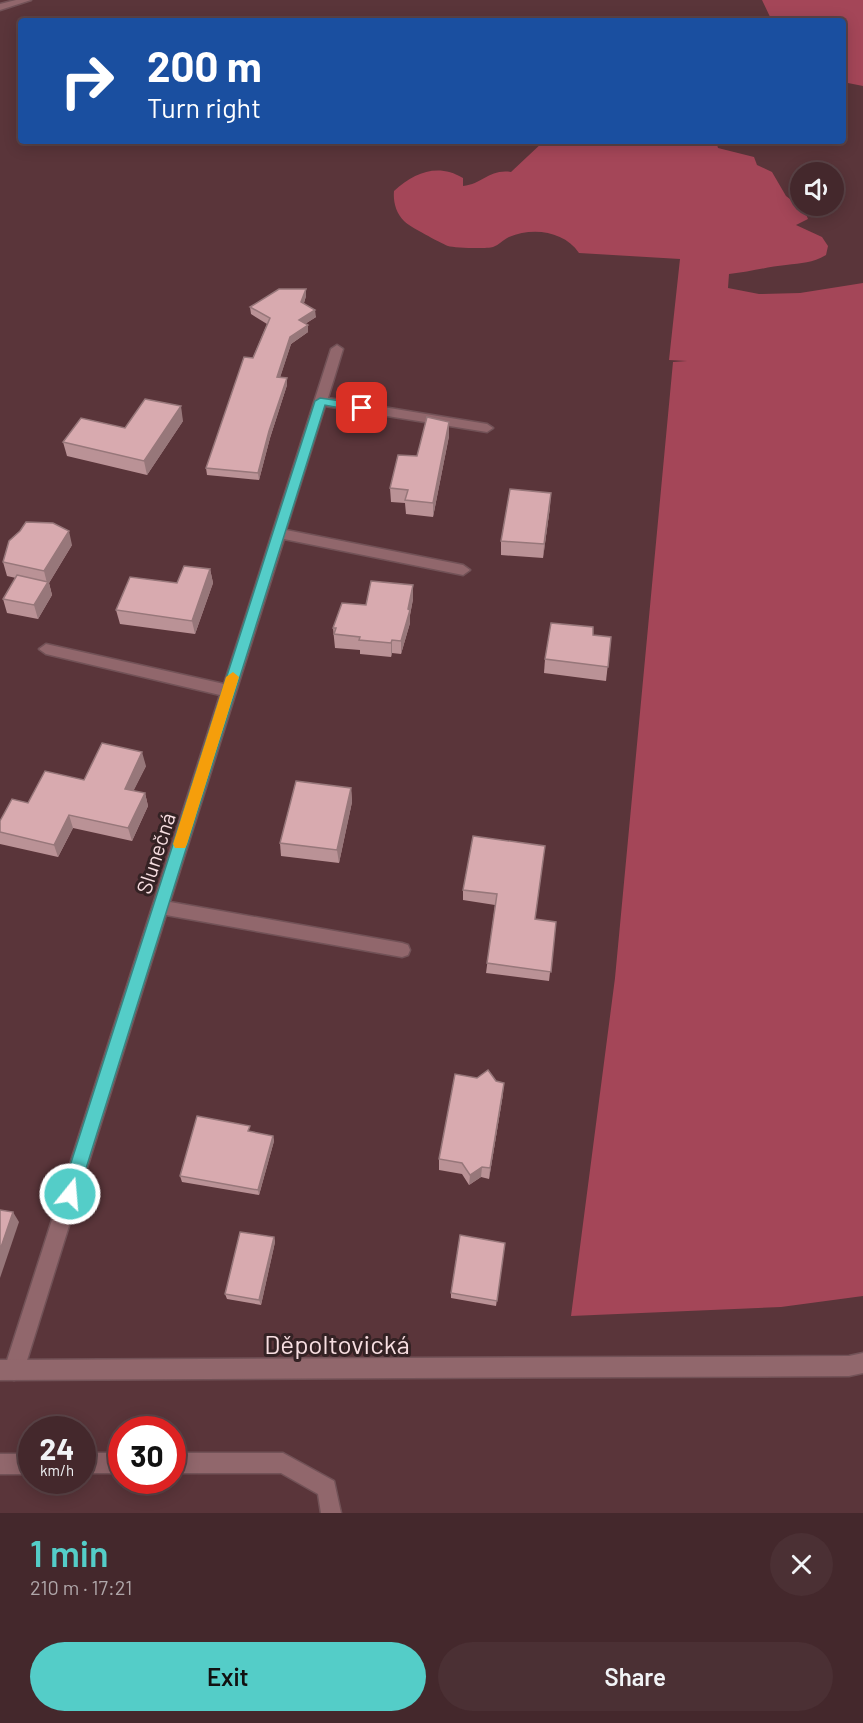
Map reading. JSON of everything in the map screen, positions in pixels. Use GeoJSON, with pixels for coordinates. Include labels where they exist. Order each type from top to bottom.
{"type":"FeatureCollection","features":[{"type":"Feature","properties":{"kind":"street"},"geometry":{"type":"LineString","coordinates":[[0,7],[26,0]]}},
{"type":"Feature","properties":{"kind":"street","name":"Slunečná"},"geometry":{"type":"LineString","coordinates":[[7,1370],[160,907],[337,349]]}},
{"type":"Feature","properties":{"kind":"street"},"geometry":{"type":"LineString","coordinates":[[320,401],[487,428]]}},
{"type":"Feature","properties":{"kind":"street"},"geometry":{"type":"LineString","coordinates":[[278,533],[463,570]]}},
{"type":"Feature","properties":{"kind":"street"},"geometry":{"type":"LineString","coordinates":[[46,649],[229,691]]}},
{"type":"Feature","properties":{"kind":"street"},"geometry":{"type":"LineString","coordinates":[[160,907],[402,951]]}},
{"type":"Feature","properties":{"kind":"street","name":"Děpoltovická"},"geometry":{"type":"LineString","coordinates":[[7,1370],[674,1368],[849,1366],[863,1363]]}},
{"type":"Feature","properties":{"kind":"street"},"geometry":{"type":"LineString","coordinates":[[186,1463],[283,1463],[327,1488],[331,1513]]}},
{"type":"Feature","properties":{"kind":"street"},"geometry":{"type":"LineString","coordinates":[[0,1464],[18,1464]]}},
{"type":"Feature","properties":{"kind":"shaded area"},"geometry":{"type":"Polygon","coordinates":[[[762,0],[863,0],[863,86],[846,83],[846,18],[771,18],[762,0]]]}},
{"type":"Feature","properties":{"kind":"shaded area"},"geometry":{"type":"Polygon","coordinates":[[[541,144],[717,144],[718,148],[754,157],[757,165],[772,172],[790,199],[790,216],[807,216],[808,219],[796,225],[822,237],[828,246],[826,255],[811,261],[729,274],[728,288],[759,294],[800,293],[863,283],[863,1296],[781,1307],[571,1316],[615,978],[673,362],[687,361],[669,360],[680,259],[579,253],[565,240],[538,232],[509,237],[490,248],[448,246],[404,221],[397,211],[394,191],[418,175],[436,171],[454,173],[463,178],[463,186],[503,172],[511,172],[541,144]]]}},
{"type":"Feature","properties":{"kind":"building"},"geometry":{"type":"Polygon","coordinates":[[[279,289],[306,289],[301,302],[315,310],[299,320],[308,325],[290,337],[277,377],[287,378],[258,473],[206,468],[244,357],[253,358],[270,318],[250,307],[279,289]]]}},
{"type":"Feature","properties":{"kind":"building"},"geometry":{"type":"Polygon","coordinates":[[[145,399],[181,406],[144,461],[63,442],[81,418],[125,428],[145,399]]]}},
{"type":"Feature","properties":{"kind":"building"},"geometry":{"type":"Polygon","coordinates":[[[427,417],[449,422],[433,503],[405,500],[408,490],[390,488],[398,455],[417,456],[427,417]]]}},
{"type":"Feature","properties":{"kind":"building"},"geometry":{"type":"Polygon","coordinates":[[[510,489],[551,493],[544,544],[501,541],[510,489]]]}},
{"type":"Feature","properties":{"kind":"building"},"geometry":{"type":"Polygon","coordinates":[[[26,522],[53,523],[69,531],[44,571],[3,562],[9,541],[26,522]]]}},
{"type":"Feature","properties":{"kind":"building"},"geometry":{"type":"Polygon","coordinates":[[[184,566],[210,569],[192,621],[116,610],[130,577],[177,583],[184,566]]]}},
{"type":"Feature","properties":{"kind":"building"},"geometry":{"type":"Polygon","coordinates":[[[17,575],[48,582],[34,605],[3,599],[17,575]]]}},
{"type":"Feature","properties":{"kind":"building"},"geometry":{"type":"Polygon","coordinates":[[[371,581],[413,585],[408,609],[410,610],[401,641],[392,640],[391,643],[359,640],[360,637],[334,634],[336,628],[333,628],[342,603],[366,605],[371,581]]]}},
{"type":"Feature","properties":{"kind":"building"},"geometry":{"type":"Polygon","coordinates":[[[551,623],[593,627],[593,635],[611,637],[608,667],[545,659],[551,623]]]}},
{"type":"Feature","properties":{"kind":"building"},"geometry":{"type":"Polygon","coordinates":[[[102,743],[142,752],[125,789],[145,793],[128,828],[69,815],[54,845],[0,832],[0,821],[12,799],[28,803],[45,771],[84,780],[102,743]]]}},
{"type":"Feature","properties":{"kind":"building"},"geometry":{"type":"Polygon","coordinates":[[[296,781],[351,788],[337,850],[280,843],[296,781]]]}},
{"type":"Feature","properties":{"kind":"building"},"geometry":{"type":"Polygon","coordinates":[[[473,836],[545,846],[535,919],[556,922],[551,972],[487,963],[497,894],[463,890],[473,836]]]}},
{"type":"Feature","properties":{"kind":"building"},"geometry":{"type":"Polygon","coordinates":[[[488,1070],[496,1081],[504,1083],[490,1168],[482,1167],[470,1175],[462,1163],[439,1159],[455,1074],[477,1078],[488,1070]]]}},
{"type":"Feature","properties":{"kind":"building"},"geometry":{"type":"Polygon","coordinates":[[[197,1116],[250,1126],[248,1131],[273,1136],[258,1190],[180,1176],[197,1116]]]}},
{"type":"Feature","properties":{"kind":"building"},"geometry":{"type":"Polygon","coordinates":[[[0,1210],[13,1212],[0,1250],[0,1210]]]}},
{"type":"Feature","properties":{"kind":"building"},"geometry":{"type":"Polygon","coordinates":[[[240,1232],[274,1237],[259,1300],[225,1294],[240,1232]]]}},
{"type":"Feature","properties":{"kind":"building"},"geometry":{"type":"Polygon","coordinates":[[[460,1235],[505,1243],[497,1301],[451,1293],[460,1235]]]}},
{"type":"Feature","properties":{"kind":"slow traffic"},"geometry":{"type":"LineString","coordinates":[[180,844],[233,677]]}},
{"type":"Feature","properties":{"kind":"route"},"geometry":{"type":"LineString","coordinates":[[70,1194],[320,401],[362,408]]}}]}
